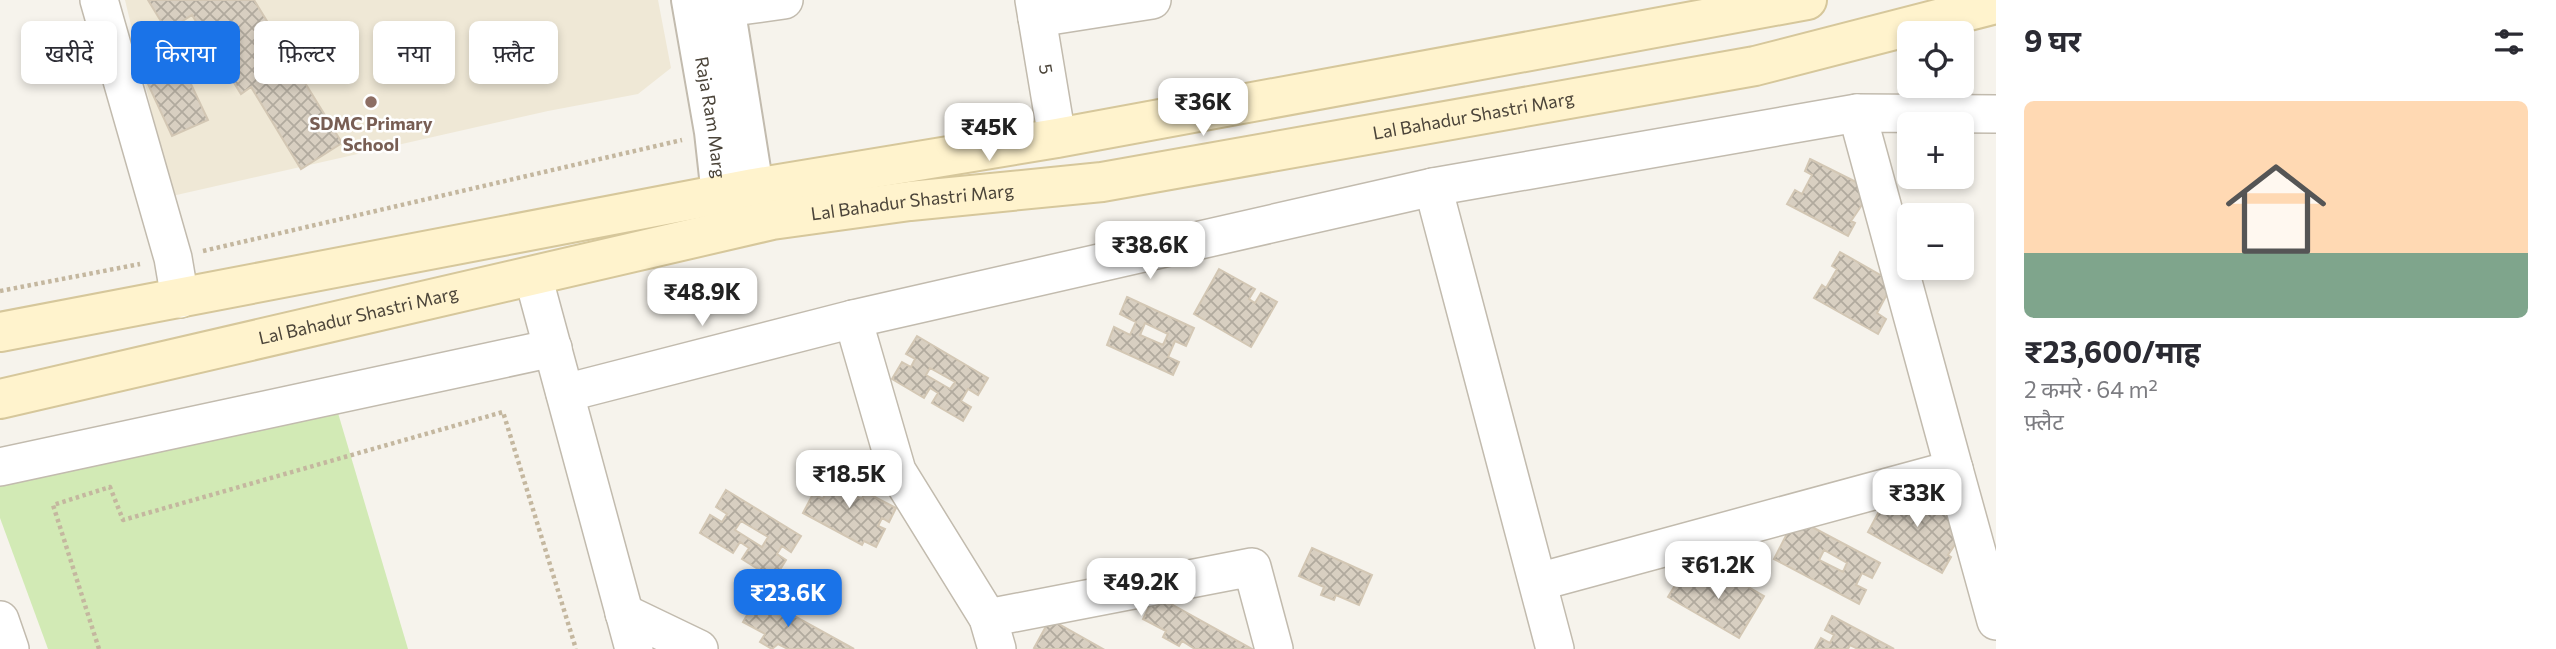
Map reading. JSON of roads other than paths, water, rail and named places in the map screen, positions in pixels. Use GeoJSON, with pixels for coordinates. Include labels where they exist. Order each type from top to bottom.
{"type":"FeatureCollection","features":[{"type":"Feature","properties":{"kind":"main road","name":"Lal Bahadur Shastri Marg"},"geometry":{"type":"LineString","coordinates":[[0,332],[738,192],[1170,118],[1807,0]]}},
{"type":"Feature","properties":{"kind":"main road","name":"Lal Bahadur Shastri Marg"},"geometry":{"type":"LineString","coordinates":[[0,399],[772,220],[910,201],[1102,182],[1755,66],[1996,4]]}},
{"type":"Feature","properties":{"kind":"main road"},"geometry":{"type":"LineString","coordinates":[[1170,118],[1177,167]]}},
{"type":"Feature","properties":{"kind":"street"},"geometry":{"type":"LineString","coordinates":[[99,0],[173,258],[180,299]]}},
{"type":"Feature","properties":{"kind":"street"},"geometry":{"type":"LineString","coordinates":[[713,3],[785,0]]}},
{"type":"Feature","properties":{"kind":"street"},"geometry":{"type":"LineString","coordinates":[[1036,9],[1141,1]]}},
{"type":"Feature","properties":{"kind":"street","name":"Raja Ram Marg"},"geometry":{"type":"LineString","coordinates":[[713,3],[714,132],[738,192]]}},
{"type":"Feature","properties":{"kind":"street","name":"Raja Ram Marg"},"geometry":{"type":"LineString","coordinates":[[713,3],[738,192]]}},
{"type":"Feature","properties":{"kind":"street","name":"5"},"geometry":{"type":"LineString","coordinates":[[1036,9],[1057,138]]}},
{"type":"Feature","properties":{"kind":"street"},"geometry":{"type":"LineString","coordinates":[[1857,113],[1996,621]]}},
{"type":"Feature","properties":{"kind":"street"},"geometry":{"type":"LineString","coordinates":[[565,393],[853,319],[1433,187],[1857,113],[1996,114]]}},
{"type":"Feature","properties":{"kind":"street"},"geometry":{"type":"LineString","coordinates":[[1433,187],[1555,649]]}},
{"type":"Feature","properties":{"kind":"street"},"geometry":{"type":"LineString","coordinates":[[533,276],[634,649]]}},
{"type":"Feature","properties":{"kind":"street"},"geometry":{"type":"LineString","coordinates":[[853,319],[897,471],[992,634],[1252,567],[1274,649]]}},
{"type":"Feature","properties":{"kind":"street"},"geometry":{"type":"LineString","coordinates":[[0,467],[553,348]]}},
{"type":"Feature","properties":{"kind":"street"},"geometry":{"type":"LineString","coordinates":[[1538,582],[1954,469]]}},
{"type":"Feature","properties":{"kind":"street"},"geometry":{"type":"LineString","coordinates":[[624,613],[699,649]]}},
{"type":"Feature","properties":{"kind":"street"},"geometry":{"type":"LineString","coordinates":[[0,620],[10,649]]}},
{"type":"Feature","properties":{"kind":"place","name":"SDMC Primary School"},"geometry":{"type":"Point","coordinates":[371,102]}}]}
